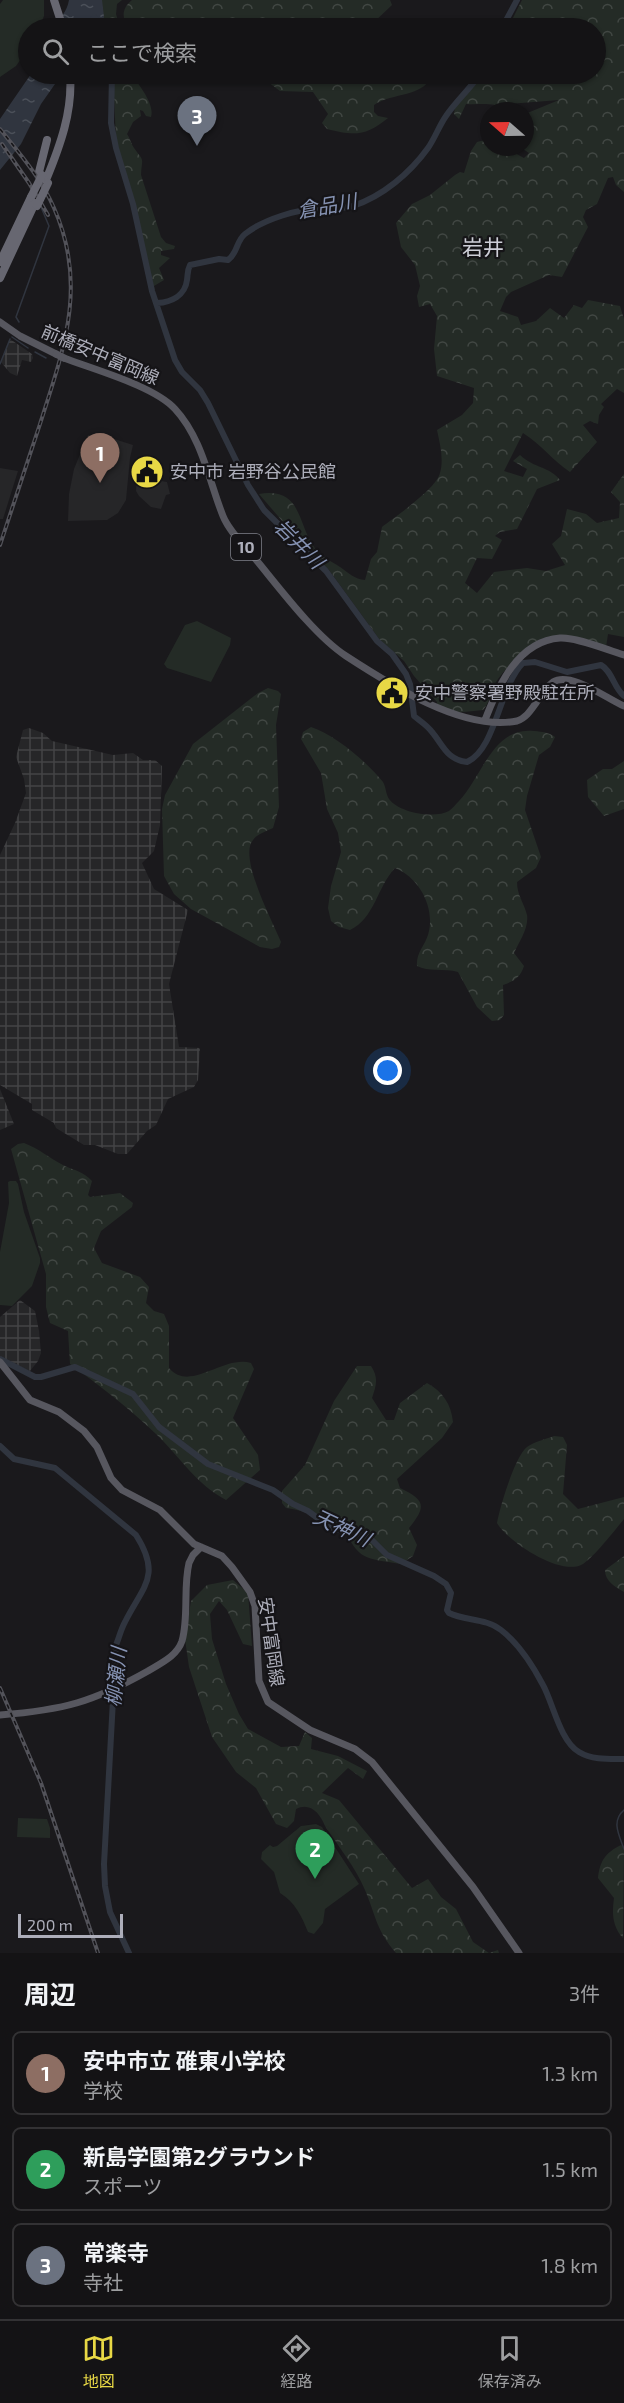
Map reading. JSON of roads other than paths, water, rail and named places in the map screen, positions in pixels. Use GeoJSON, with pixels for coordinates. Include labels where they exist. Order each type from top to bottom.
{"type":"FeatureCollection","features":[{"type":"Feature","properties":{"kind":"highway"},"geometry":{"type":"LineString","coordinates":[[51,0],[56,18]]}},
{"type":"Feature","properties":{"kind":"highway"},"geometry":{"type":"LineString","coordinates":[[51,0],[59,18]]}},
{"type":"Feature","properties":{"kind":"highway"},"geometry":{"type":"LineString","coordinates":[[66,84],[67,100]]}},
{"type":"Feature","properties":{"kind":"highway"},"geometry":{"type":"LineString","coordinates":[[44,177],[67,100],[69,84]]}},
{"type":"Feature","properties":{"kind":"highway"},"geometry":{"type":"LineString","coordinates":[[44,177],[47,140]]}},
{"type":"Feature","properties":{"kind":"highway"},"geometry":{"type":"LineString","coordinates":[[0,262],[44,177],[66,143]]}},
{"type":"Feature","properties":{"kind":"highway"},"geometry":{"type":"LineString","coordinates":[[0,278],[20,227]]}},
{"type":"Feature","properties":{"kind":"main road","name":"前橋安中富岡線"},"geometry":{"type":"LineString","coordinates":[[0,322],[20,336],[64,358],[155,394],[176,409],[197,443],[224,517],[285,595],[336,649],[415,697],[454,715],[487,720]]}},
{"type":"Feature","properties":{"kind":"main road"},"geometry":{"type":"LineString","coordinates":[[487,720],[502,680],[520,658],[548,641],[568,639],[624,655]]}},
{"type":"Feature","properties":{"kind":"main road","name":"10"},"geometry":{"type":"LineString","coordinates":[[487,720],[503,721],[523,718],[553,682],[565,679],[577,682],[624,706]]}},
{"type":"Feature","properties":{"kind":"main road","name":"安中富岡線"},"geometry":{"type":"LineString","coordinates":[[0,1362],[30,1400],[59,1412],[84,1431],[97,1448],[111,1478],[118,1487],[160,1510],[190,1540],[226,1560],[253,1599],[256,1615],[258,1681],[265,1700],[310,1730],[355,1749],[372,1761],[473,1887],[519,1953]]}},
{"type":"Feature","properties":{"kind":"main road"},"geometry":{"type":"LineString","coordinates":[[0,1715],[68,1707],[108,1693],[166,1661],[180,1646],[183,1639],[187,1570],[193,1554],[201,1547]]}},
{"type":"Feature","properties":{"kind":"water"},"geometry":{"type":"Polygon","coordinates":[[[69,0],[102,0],[104,17],[61,18],[69,0]]]}},
{"type":"Feature","properties":{"kind":"water"},"geometry":{"type":"Polygon","coordinates":[[[24,84],[55,84],[41,104],[21,144],[0,170],[0,119],[24,84]]]}},
{"type":"Feature","properties":{"kind":"waterway","name":"倉品川"},"geometry":{"type":"LineString","coordinates":[[507,18],[517,0]]}},
{"type":"Feature","properties":{"kind":"waterway","name":"岩井川"},"geometry":{"type":"LineString","coordinates":[[112,84],[111,123],[116,148],[133,204],[152,291],[175,360],[208,403],[248,485],[264,510],[326,571],[377,641],[392,654],[406,674],[410,684],[414,716],[426,725],[450,755],[467,762],[477,755],[485,744],[508,687],[523,663],[535,662],[567,672],[601,665],[608,671],[624,696]]}},
{"type":"Feature","properties":{"kind":"waterway","name":"倉品川"},"geometry":{"type":"LineString","coordinates":[[157,303],[172,300],[180,294],[186,286],[190,265],[219,259],[228,260],[234,254],[242,237],[262,224],[303,210],[353,206],[385,190],[421,157],[446,116],[473,84]]}},
{"type":"Feature","properties":{"kind":"waterway"},"geometry":{"type":"LineString","coordinates":[[19,322],[16,317],[49,226],[41,207]]}},
{"type":"Feature","properties":{"kind":"waterway"},"geometry":{"type":"LineString","coordinates":[[12,337],[28,348]]}},
{"type":"Feature","properties":{"kind":"waterway"},"geometry":{"type":"LineString","coordinates":[[0,364],[10,339]]}},
{"type":"Feature","properties":{"kind":"waterway"},"geometry":{"type":"LineString","coordinates":[[35,352],[46,358]]}},
{"type":"Feature","properties":{"kind":"waterway","name":"天神川"},"geometry":{"type":"LineString","coordinates":[[0,1359],[35,1377],[75,1367],[133,1394],[159,1427],[208,1464],[273,1490],[331,1528],[369,1537],[387,1555],[434,1576],[446,1584],[451,1593],[447,1610],[449,1613],[495,1626],[519,1648],[543,1685],[562,1731],[572,1747],[589,1756],[624,1759]]}},
{"type":"Feature","properties":{"kind":"waterway","name":"柳瀬川"},"geometry":{"type":"LineString","coordinates":[[0,1446],[14,1459],[55,1468],[136,1535],[148,1561],[147,1580],[116,1645],[104,1864],[110,1912],[129,1953]]}},
{"type":"Feature","properties":{"kind":"waterway"},"geometry":{"type":"LineString","coordinates":[[624,1810],[617,1823],[624,1849]]}},
{"type":"Feature","properties":{"kind":"railway"},"geometry":{"type":"LineString","coordinates":[[0,129],[36,176],[54,208],[64,236],[70,264],[71,290],[69,317],[57,369],[0,545]]}},
{"type":"Feature","properties":{"kind":"railway"},"geometry":{"type":"LineString","coordinates":[[2,144],[48,215]]}},
{"type":"Feature","properties":{"kind":"railway"},"geometry":{"type":"LineString","coordinates":[[0,1688],[41,1783],[98,1953]]}},
{"type":"Feature","properties":{"kind":"place","name":"常楽寺"},"geometry":{"type":"Point","coordinates":[197,146]}},
{"type":"Feature","properties":{"kind":"place","name":"安中市 岩野谷公民館"},"geometry":{"type":"Point","coordinates":[147,472]}},
{"type":"Feature","properties":{"kind":"place","name":"安中市立 碓東小学校"},"geometry":{"type":"Point","coordinates":[100,483]}},
{"type":"Feature","properties":{"kind":"place","name":"安中警察署野殿駐在所"},"geometry":{"type":"Point","coordinates":[392,693]}},
{"type":"Feature","properties":{"kind":"place","name":"新島学園第2グラウンド"},"geometry":{"type":"Point","coordinates":[315,1879]}},
{"type":"Feature","properties":{"kind":"district","name":"岩井"},"geometry":{"type":"Point","coordinates":[483,248]}}]}
